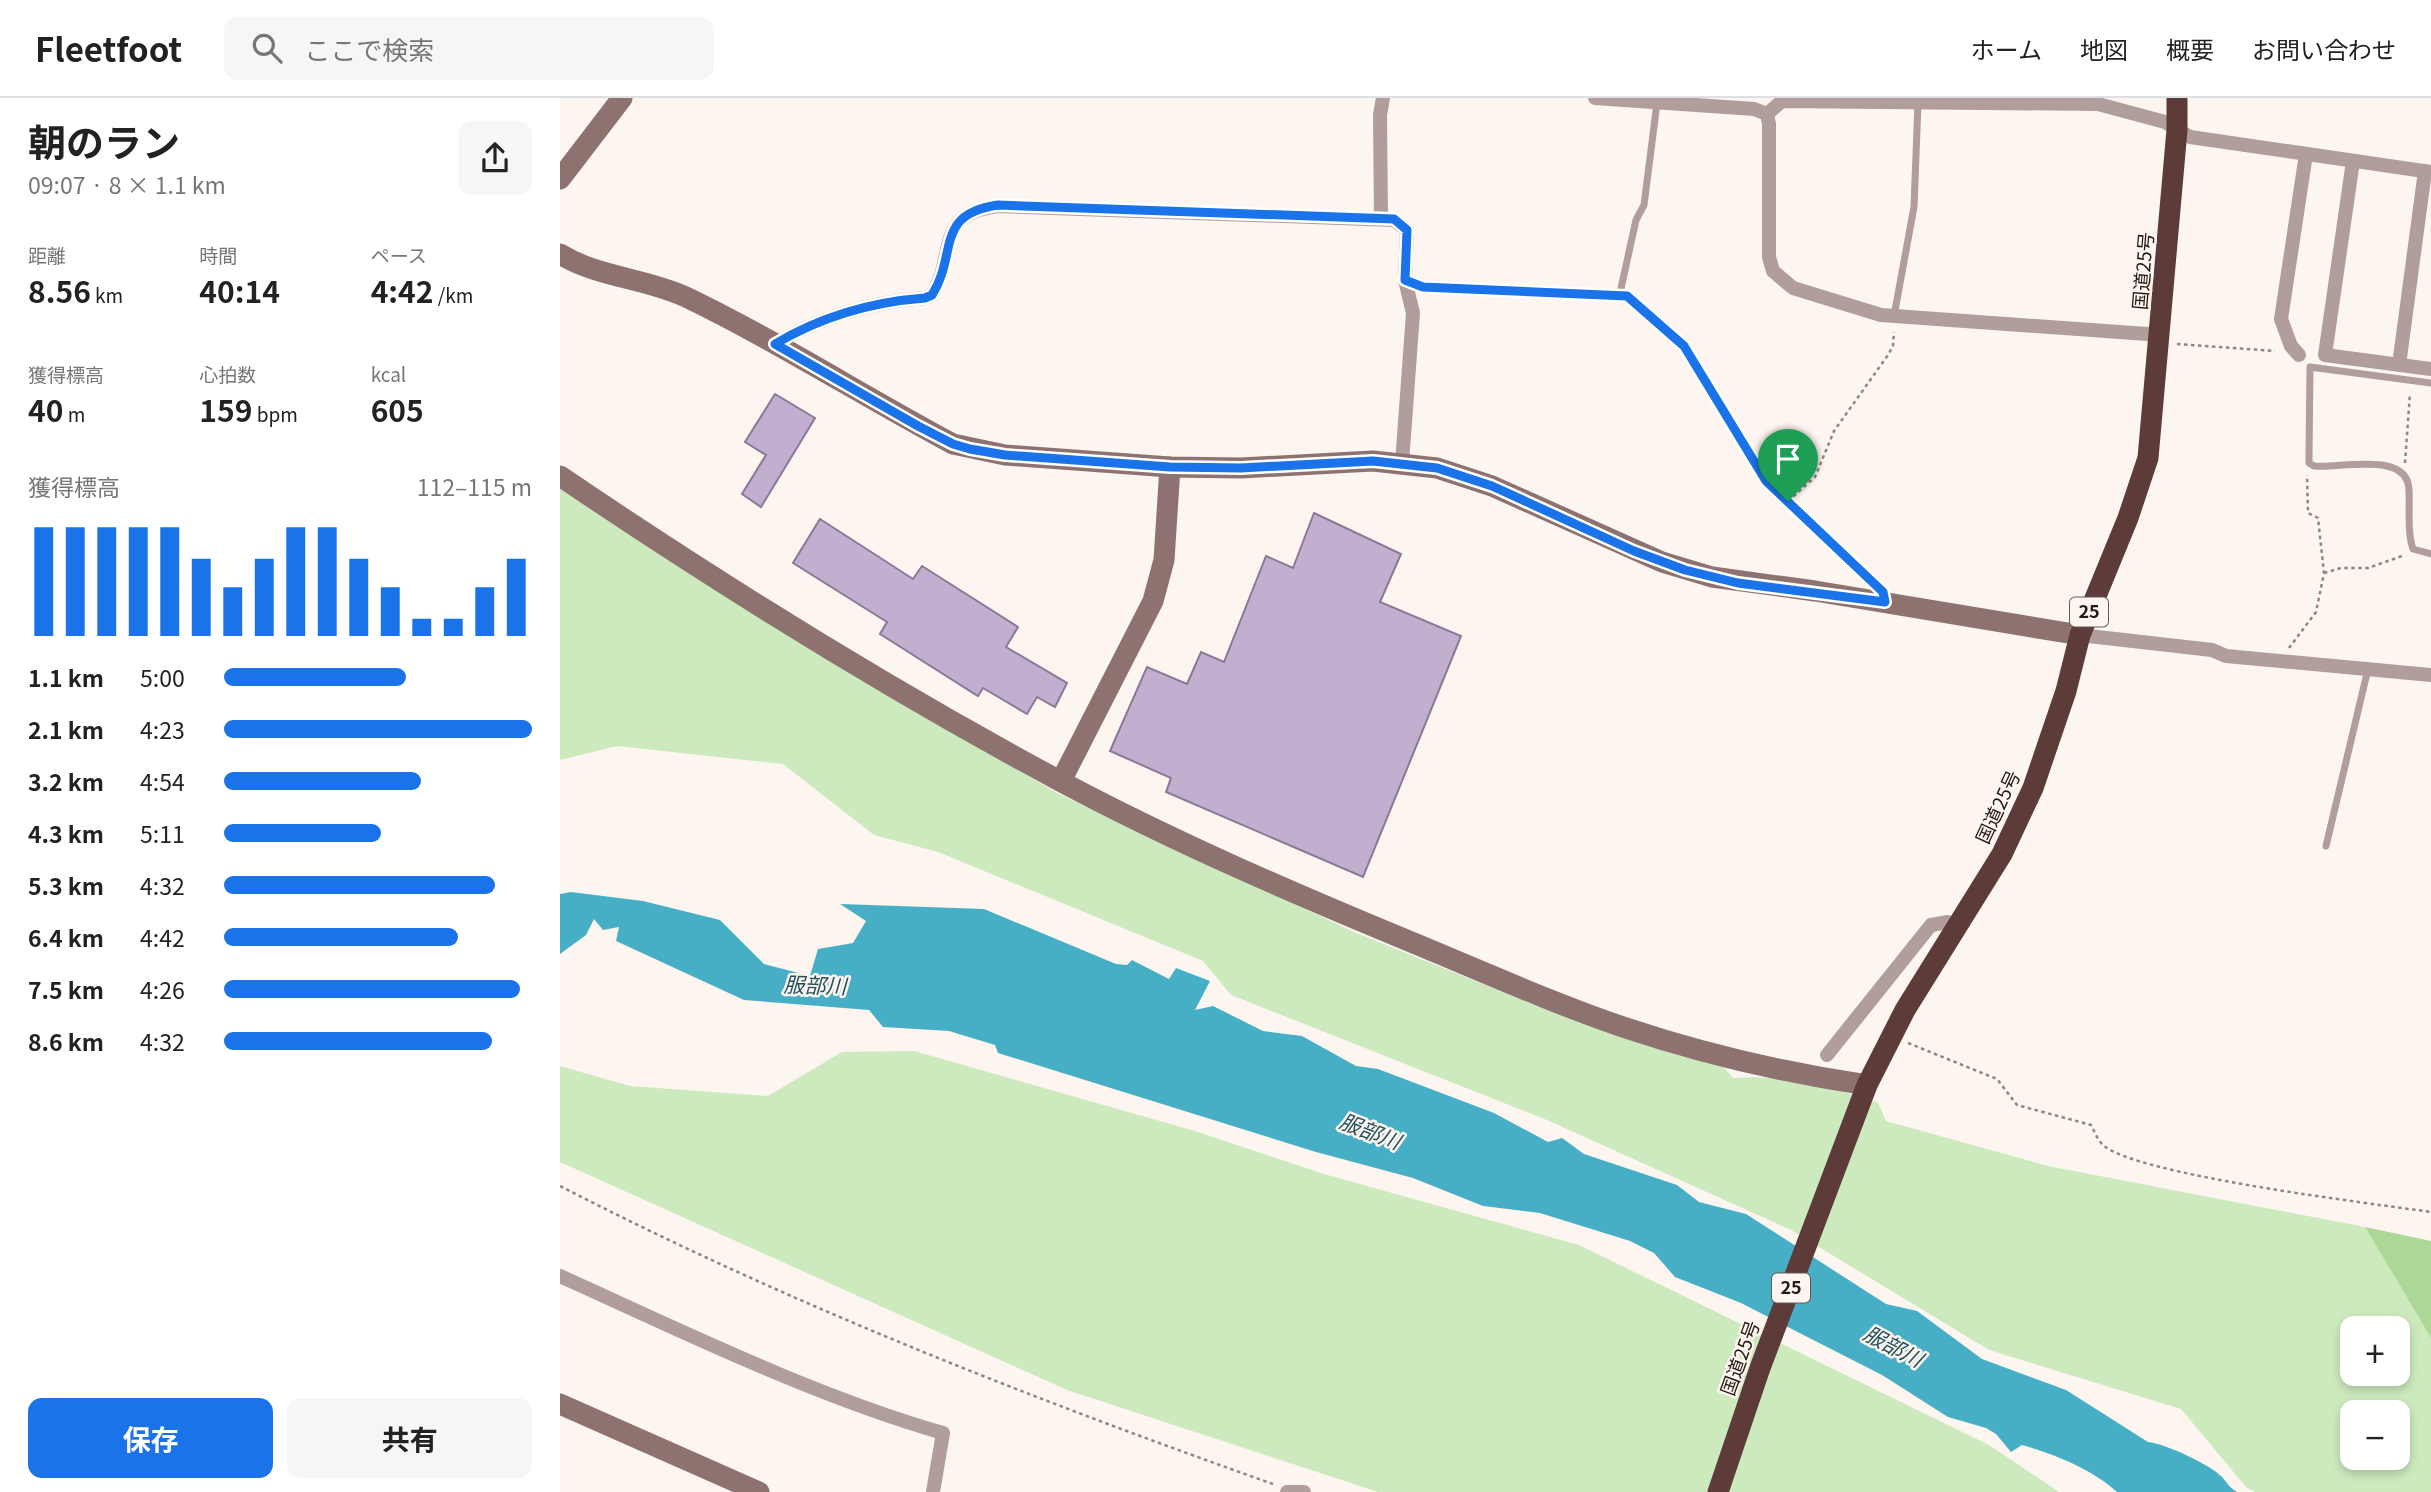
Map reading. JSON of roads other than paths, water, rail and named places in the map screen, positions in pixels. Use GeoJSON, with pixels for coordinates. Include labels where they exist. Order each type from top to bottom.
{"type":"FeatureCollection","features":[{"type":"Feature","properties":{"kind":"highway","name":"国道25号"},"geometry":{"type":"LineString","coordinates":[[1718,1492],[1760,1368],[1867,1085],[1892,1035],[2002,854],[2033,788],[2066,691],[2080,635],[2128,518],[2148,458],[2177,130],[2177,98]]}},
{"type":"Feature","properties":{"kind":"street"},"geometry":{"type":"LineString","coordinates":[[560,179],[622,98]]}},
{"type":"Feature","properties":{"kind":"street"},"geometry":{"type":"LineString","coordinates":[[1381,219],[1380,116],[1384,98]]}},
{"type":"Feature","properties":{"kind":"street"},"geometry":{"type":"LineString","coordinates":[[1595,98],[1754,109],[1767,114]]}},
{"type":"Feature","properties":{"kind":"street"},"geometry":{"type":"LineString","coordinates":[[1767,114],[1782,101],[2098,104],[2165,121],[2190,137],[2428,172],[2399,365]]}},
{"type":"Feature","properties":{"kind":"street"},"geometry":{"type":"LineString","coordinates":[[1767,114],[1766,242],[1773,271],[1793,288],[1806,294],[1894,317],[2160,339]]}},
{"type":"Feature","properties":{"kind":"street"},"geometry":{"type":"LineString","coordinates":[[2299,355],[2287,338],[2281,319],[2306,154]]}},
{"type":"Feature","properties":{"kind":"street"},"geometry":{"type":"LineString","coordinates":[[2353,161],[2325,355],[2431,369]]}},
{"type":"Feature","properties":{"kind":"street"},"geometry":{"type":"LineString","coordinates":[[775,344],[814,323],[864,306],[932,295],[951,233],[959,219],[983,208],[998,205],[1394,219],[1407,230],[1405,280],[1412,313],[1402,463]]}},
{"type":"Feature","properties":{"kind":"street"},"geometry":{"type":"LineString","coordinates":[[560,254],[583,266],[632,277],[684,296],[953,444],[1005,455],[1170,467],[1241,468],[1350,461],[1402,463],[1469,477],[1634,551],[1685,570],[1738,583],[1885,602],[2080,635],[2280,660],[2431,675]]}},
{"type":"Feature","properties":{"kind":"street"},"geometry":{"type":"LineString","coordinates":[[1061,781],[1153,601],[1164,560],[1170,467]]}},
{"type":"Feature","properties":{"kind":"street"},"geometry":{"type":"LineString","coordinates":[[560,476],[760,607],[919,702],[1061,781],[1305,898],[1597,1018],[1737,1060],[1867,1085]]}},
{"type":"Feature","properties":{"kind":"street"},"geometry":{"type":"LineString","coordinates":[[1827,1055],[1930,925],[1948,922],[1959,927]]}},
{"type":"Feature","properties":{"kind":"street"},"geometry":{"type":"LineString","coordinates":[[560,1276],[730,1352],[904,1422],[943,1433],[933,1492]]}},
{"type":"Feature","properties":{"kind":"street"},"geometry":{"type":"LineString","coordinates":[[560,1404],[759,1492]]}},
{"type":"Feature","properties":{"kind":"street"},"geometry":{"type":"LineString","coordinates":[[1283,1489],[1304,1492]]}},
{"type":"Feature","properties":{"kind":"lane"},"geometry":{"type":"LineString","coordinates":[[1620,293],[1636,220],[1644,205],[1657,101]]}},
{"type":"Feature","properties":{"kind":"lane"},"geometry":{"type":"LineString","coordinates":[[1894,317],[1914,207],[1918,102]]}},
{"type":"Feature","properties":{"kind":"lane"},"geometry":{"type":"LineString","coordinates":[[2431,383],[2310,367],[2309,463],[2314,466],[2384,464],[2402,472],[2409,484],[2413,549],[2431,554]]}},
{"type":"Feature","properties":{"kind":"lane"},"geometry":{"type":"LineString","coordinates":[[2326,846],[2368,669]]}},
{"type":"Feature","properties":{"kind":"water","name":"服部川"},"geometry":{"type":"Polygon","coordinates":[[[571,892],[643,901],[720,920],[764,964],[810,976],[818,949],[853,943],[866,921],[840,904],[984,909],[1116,964],[1127,965],[1132,960],[1169,979],[1176,968],[1210,981],[1195,1010],[1213,1006],[1263,1031],[1302,1036],[1356,1066],[1378,1069],[1494,1113],[1548,1142],[1562,1138],[1584,1154],[1677,1185],[1699,1202],[1746,1214],[1886,1304],[1917,1311],[1982,1359],[2066,1390],[2148,1442],[2176,1451],[2207,1466],[2237,1492],[2117,1492],[2084,1469],[2047,1453],[2022,1445],[2011,1452],[1996,1434],[1986,1428],[1948,1417],[1882,1375],[1741,1303],[1675,1277],[1654,1253],[1630,1241],[1540,1213],[1483,1206],[1413,1178],[1316,1152],[998,1053],[995,1045],[949,1031],[883,1027],[869,1010],[744,1000],[616,941],[619,927],[603,930],[594,919],[586,935],[560,954],[560,894],[571,892]]]}}]}
